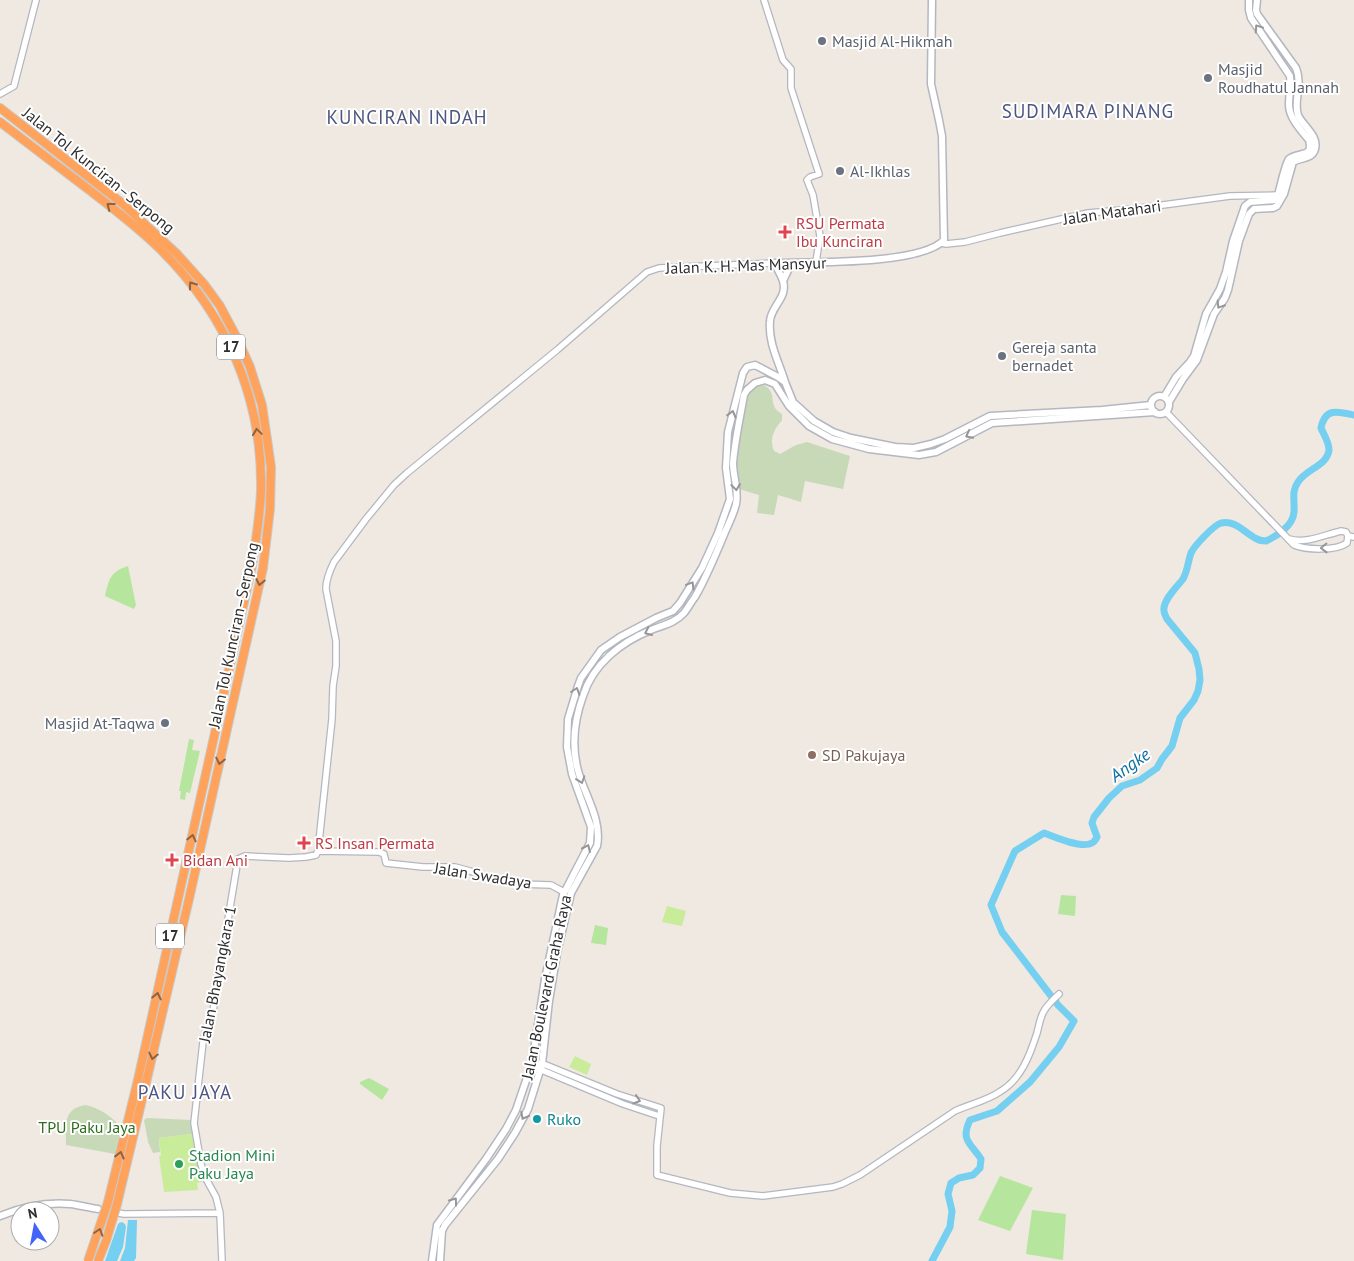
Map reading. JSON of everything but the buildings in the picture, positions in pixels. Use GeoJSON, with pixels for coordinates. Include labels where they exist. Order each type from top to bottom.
{"type":"FeatureCollection","features":[{"type":"Feature","properties":{"kind":"highway","name":"Jalan Tol Kunciran–Serpong"},"geometry":{"type":"LineString","coordinates":[[0,108],[122,204],[191,267],[204,284],[220,306],[250,367],[262,406],[270,467],[270,509],[263,568],[154,1050],[112,1203],[88,1261]]}},
{"type":"Feature","properties":{"kind":"highway","name":"Jalan Tol Kunciran–Serpong"},"geometry":{"type":"LineString","coordinates":[[0,122],[117,211],[148,237],[184,274],[205,303],[228,342],[241,370],[253,408],[258,433],[261,481],[258,530],[252,566],[137,1084],[106,1241],[98,1261]]}},
{"type":"Feature","properties":{"kind":"main road"},"geometry":{"type":"LineString","coordinates":[[932,0],[931,84],[942,136],[945,237],[942,243]]}},
{"type":"Feature","properties":{"kind":"main road"},"geometry":{"type":"LineString","coordinates":[[1249,0],[1251,18],[1290,76],[1289,105],[1291,116],[1310,144],[1307,154],[1292,157],[1287,162],[1281,195]]}},
{"type":"Feature","properties":{"kind":"main road"},"geometry":{"type":"LineString","coordinates":[[991,419],[1155,412],[1162,414],[1166,412],[1169,407],[1166,399],[1176,377],[1187,369],[1199,356],[1214,314],[1225,298],[1239,241],[1249,214],[1254,209],[1274,208],[1277,206],[1293,162],[1309,158],[1316,144],[1312,134],[1298,116],[1298,73],[1257,14],[1257,0]]}},
{"type":"Feature","properties":{"kind":"main road"},"geometry":{"type":"LineString","coordinates":[[1275,53],[1282,48]]}},
{"type":"Feature","properties":{"kind":"main road","name":"Jalan K. H. Mas Mansyur"},"geometry":{"type":"LineString","coordinates":[[775,263],[889,259],[913,255],[942,243]]}},
{"type":"Feature","properties":{"kind":"main road"},"geometry":{"type":"LineString","coordinates":[[775,263],[783,281],[784,290],[772,313],[770,321],[771,339],[792,405]]}},
{"type":"Feature","properties":{"kind":"main road"},"geometry":{"type":"LineString","coordinates":[[783,281],[789,268],[789,263]]}},
{"type":"Feature","properties":{"kind":"main road"},"geometry":{"type":"LineString","coordinates":[[768,371],[776,358]]}},
{"type":"Feature","properties":{"kind":"main road"},"geometry":{"type":"LineString","coordinates":[[785,382],[755,365],[747,367],[743,372],[728,432],[726,468],[730,499],[718,533],[702,568],[673,611],[620,637],[601,650],[581,678],[568,719],[567,747],[572,774],[591,827],[595,832],[598,825],[579,773],[574,748],[576,721],[583,695],[589,681],[605,659],[623,645],[650,630],[676,620],[686,611],[703,583],[736,503],[737,493],[733,464],[744,395],[755,383],[765,380],[775,384],[792,405],[833,432],[851,438],[895,447],[914,448],[931,444],[991,419],[1151,405]]}},
{"type":"Feature","properties":{"kind":"main road"},"geometry":{"type":"LineString","coordinates":[[1151,405],[1156,397],[1166,399]]}},
{"type":"Feature","properties":{"kind":"main road"},"geometry":{"type":"LineString","coordinates":[[1151,405],[1155,412]]}},
{"type":"Feature","properties":{"kind":"main road"},"geometry":{"type":"LineString","coordinates":[[728,432],[738,434]]}},
{"type":"Feature","properties":{"kind":"main road","name":"Jalan Boulevard Graha Raya"},"geometry":{"type":"LineString","coordinates":[[432,1261],[436,1225],[486,1159],[516,1110],[532,1062],[545,979],[564,892],[595,832]]}},
{"type":"Feature","properties":{"kind":"main road","name":"Jalan Boulevard Graha Raya"},"geometry":{"type":"LineString","coordinates":[[440,1261],[443,1228],[498,1159],[528,1109],[542,1064],[550,993],[570,897],[597,846],[595,832]]}},
{"type":"Feature","properties":{"kind":"main road"},"geometry":{"type":"LineString","coordinates":[[532,1062],[540,1060],[542,1064]]}},
{"type":"Feature","properties":{"kind":"main road"},"geometry":{"type":"LineString","coordinates":[[0,1216],[33,1206],[55,1204],[70,1204],[98,1209]]}},
{"type":"Feature","properties":{"kind":"street"},"geometry":{"type":"LineString","coordinates":[[0,94],[14,86],[36,0]]}},
{"type":"Feature","properties":{"kind":"street"},"geometry":{"type":"LineString","coordinates":[[764,0],[783,60],[791,69],[792,93],[819,174],[807,180],[812,194],[820,236],[816,262]]}},
{"type":"Feature","properties":{"kind":"street","name":"Jalan Matahari"},"geometry":{"type":"LineString","coordinates":[[942,243],[965,242],[1088,214],[1230,196],[1281,195]]}},
{"type":"Feature","properties":{"kind":"street","name":"Jalan K. H. Mas Mansyur"},"geometry":{"type":"LineString","coordinates":[[318,851],[336,666],[336,642],[326,584],[334,562],[366,520],[406,473],[557,350],[647,272],[659,268],[775,263]]}},
{"type":"Feature","properties":{"kind":"street"},"geometry":{"type":"LineString","coordinates":[[1166,412],[1294,545],[1330,548],[1343,546],[1351,539],[1346,532],[1340,531],[1305,540],[1296,541],[1288,538]]}},
{"type":"Feature","properties":{"kind":"street","name":"Jalan Swadaya"},"geometry":{"type":"LineString","coordinates":[[318,851],[379,852],[384,854],[386,863],[423,867],[454,867],[486,877],[520,884],[551,885],[564,892]]}},
{"type":"Feature","properties":{"kind":"street","name":"Jalan Bhayangkara 1"},"geometry":{"type":"LineString","coordinates":[[222,1261],[220,1213],[216,1197],[200,1163],[194,1123],[204,1036],[213,1011],[237,861],[244,856],[306,857],[316,855],[318,851]]}},
{"type":"Feature","properties":{"kind":"street"},"geometry":{"type":"LineString","coordinates":[[532,1062],[661,1108],[656,1172],[660,1177],[730,1193],[763,1196],[842,1184],[860,1175],[955,1111],[1002,1091],[1016,1078],[1025,1064],[1034,1043],[1043,1012],[1059,995]]}},
{"type":"Feature","properties":{"kind":"street"},"geometry":{"type":"LineString","coordinates":[[542,1064],[624,1104],[660,1116]]}},
{"type":"Feature","properties":{"kind":"street"},"geometry":{"type":"LineString","coordinates":[[98,1209],[124,1214],[220,1213]]}},
{"type":"Feature","properties":{"kind":"green space"},"geometry":{"type":"Polygon","coordinates":[[[764,385],[771,392],[777,411],[782,414],[782,420],[772,438],[774,451],[780,454],[796,445],[807,442],[850,456],[843,489],[805,481],[801,502],[778,495],[774,515],[757,513],[759,495],[739,489],[737,451],[747,396],[753,389],[764,385]]]}},
{"type":"Feature","properties":{"kind":"green space"},"geometry":{"type":"Polygon","coordinates":[[[128,566],[136,605],[134,609],[105,596],[111,577],[117,571],[128,566]]]}},
{"type":"Feature","properties":{"kind":"green space"},"geometry":{"type":"Polygon","coordinates":[[[189,739],[194,740],[192,750],[200,751],[190,793],[186,792],[185,800],[180,799],[181,791],[179,791],[189,739]]]}},
{"type":"Feature","properties":{"kind":"green space"},"geometry":{"type":"Polygon","coordinates":[[[1061,895],[1076,896],[1075,916],[1058,914],[1061,895]]]}},
{"type":"Feature","properties":{"kind":"green space"},"geometry":{"type":"Polygon","coordinates":[[[667,906],[686,911],[682,926],[662,922],[667,906]]]}},
{"type":"Feature","properties":{"kind":"green space"},"geometry":{"type":"Polygon","coordinates":[[[595,925],[608,928],[606,945],[591,943],[595,925]]]}},
{"type":"Feature","properties":{"kind":"green space"},"geometry":{"type":"Polygon","coordinates":[[[575,1056],[591,1064],[587,1075],[569,1067],[575,1056]]]}},
{"type":"Feature","properties":{"kind":"green space"},"geometry":{"type":"Polygon","coordinates":[[[369,1078],[389,1089],[382,1100],[360,1084],[360,1082],[369,1078]]]}},
{"type":"Feature","properties":{"kind":"green space","name":"TPU Paku Jaya"},"geometry":{"type":"Polygon","coordinates":[[[85,1105],[105,1113],[121,1127],[115,1154],[66,1145],[66,1125],[69,1115],[72,1110],[85,1105]]]}},
{"type":"Feature","properties":{"kind":"green space","name":"TPU Paku Jaya"},"geometry":{"type":"Polygon","coordinates":[[[147,1118],[191,1120],[192,1134],[159,1138],[160,1152],[153,1153],[148,1142],[144,1120],[147,1118]]]}},
{"type":"Feature","properties":{"kind":"green space","name":"Stadion Mini Paku Jaya"},"geometry":{"type":"Polygon","coordinates":[[[192,1134],[199,1171],[204,1181],[197,1183],[198,1190],[164,1192],[159,1156],[161,1156],[159,1138],[192,1134]]]}},
{"type":"Feature","properties":{"kind":"green space"},"geometry":{"type":"Polygon","coordinates":[[[1000,1176],[1033,1188],[1010,1231],[978,1220],[1000,1176]]]}},
{"type":"Feature","properties":{"kind":"green space"},"geometry":{"type":"Polygon","coordinates":[[[1032,1210],[1066,1214],[1063,1260],[1026,1254],[1032,1210]]]}},
{"type":"Feature","properties":{"kind":"water"},"geometry":{"type":"Polygon","coordinates":[[[128,1220],[137,1220],[136,1258],[134,1261],[120,1261],[125,1248],[128,1220]]]}},
{"type":"Feature","properties":{"kind":"water"},"geometry":{"type":"Polygon","coordinates":[[[122,1222],[126,1227],[123,1247],[117,1261],[105,1261],[118,1224],[122,1222]]]}},
{"type":"Feature","properties":{"kind":"waterway","name":"Angke"},"geometry":{"type":"LineString","coordinates":[[932,1261],[950,1227],[952,1211],[948,1194],[951,1183],[959,1178],[973,1175],[980,1168],[981,1159],[966,1137],[970,1120],[997,1111],[1030,1082],[1059,1047],[1074,1021],[1058,1005],[1002,932],[991,905],[1015,851],[1044,833],[1075,844],[1093,843],[1097,837],[1092,823],[1094,817],[1109,798],[1122,786],[1140,780],[1157,768],[1172,746],[1180,718],[1194,700],[1200,680],[1195,653],[1164,614],[1167,600],[1185,576],[1191,553],[1205,536],[1221,523],[1231,523],[1256,539],[1263,541],[1284,530],[1293,517],[1294,493],[1298,482],[1324,460],[1329,450],[1321,428],[1325,417],[1333,412],[1354,415]]}},
{"type":"Feature","properties":{"kind":"place","name":"Masjid Al-Hikmah"},"geometry":{"type":"Point","coordinates":[822,41]}},
{"type":"Feature","properties":{"kind":"place","name":"Masjid Roudhatul Jannah"},"geometry":{"type":"Point","coordinates":[1208,78]}},
{"type":"Feature","properties":{"kind":"place","name":"Al-Ikhlas"},"geometry":{"type":"Point","coordinates":[840,171]}},
{"type":"Feature","properties":{"kind":"place","name":"RSU Permata Ibu Kunciran"},"geometry":{"type":"Point","coordinates":[785,232]}},
{"type":"Feature","properties":{"kind":"place","name":"Gereja santa bernadet"},"geometry":{"type":"Point","coordinates":[1002,356]}},
{"type":"Feature","properties":{"kind":"place","name":"Masjid At-Taqwa"},"geometry":{"type":"Point","coordinates":[165,723]}},
{"type":"Feature","properties":{"kind":"place","name":"SD Pakujaya"},"geometry":{"type":"Point","coordinates":[812,755]}},
{"type":"Feature","properties":{"kind":"place","name":"RS Insan Permata"},"geometry":{"type":"Point","coordinates":[304,843]}},
{"type":"Feature","properties":{"kind":"place","name":"Bidan Ani"},"geometry":{"type":"Point","coordinates":[172,860]}},
{"type":"Feature","properties":{"kind":"place","name":"Ruko"},"geometry":{"type":"Point","coordinates":[537,1119]}},
{"type":"Feature","properties":{"kind":"place","name":"Stadion Mini Paku Jaya"},"geometry":{"type":"Point","coordinates":[179,1164]}},
{"type":"Feature","properties":{"kind":"district","name":"SUDIMARA PINANG"},"geometry":{"type":"Point","coordinates":[1088,111]}},
{"type":"Feature","properties":{"kind":"district","name":"KUNCIRAN INDAH"},"geometry":{"type":"Point","coordinates":[407,117]}},
{"type":"Feature","properties":{"kind":"district","name":"PAKU JAYA"},"geometry":{"type":"Point","coordinates":[185,1092]}}]}
